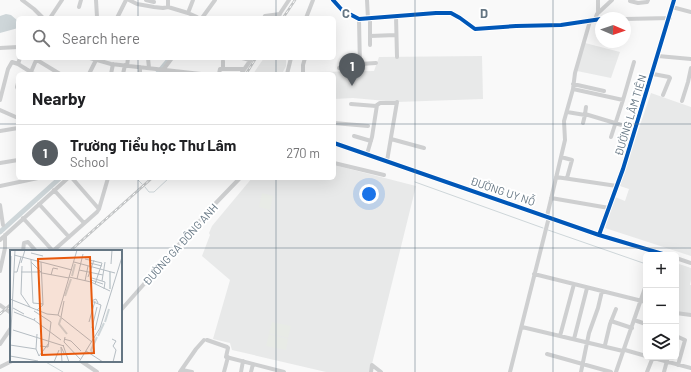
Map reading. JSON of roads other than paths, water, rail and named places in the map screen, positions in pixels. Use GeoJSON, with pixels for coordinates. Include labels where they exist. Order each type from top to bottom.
{"type":"FeatureCollection","features":[{"type":"Feature","properties":{"kind":"street"},"geometry":{"type":"LineString","coordinates":[[22,0],[41,16]]}},
{"type":"Feature","properties":{"kind":"street"},"geometry":{"type":"LineString","coordinates":[[51,16],[62,0]]}},
{"type":"Feature","properties":{"kind":"street"},"geometry":{"type":"LineString","coordinates":[[79,7],[80,0]]}},
{"type":"Feature","properties":{"kind":"street"},"geometry":{"type":"LineString","coordinates":[[96,0],[97,16]]}},
{"type":"Feature","properties":{"kind":"street"},"geometry":{"type":"LineString","coordinates":[[117,16],[127,0],[137,4],[154,3]]}},
{"type":"Feature","properties":{"kind":"street"},"geometry":{"type":"LineString","coordinates":[[146,0],[162,8],[168,6],[195,16]]}},
{"type":"Feature","properties":{"kind":"street"},"geometry":{"type":"LineString","coordinates":[[168,0],[168,6]]}},
{"type":"Feature","properties":{"kind":"street"},"geometry":{"type":"LineString","coordinates":[[188,13],[193,0]]}},
{"type":"Feature","properties":{"kind":"street"},"geometry":{"type":"LineString","coordinates":[[202,16],[216,0]]}},
{"type":"Feature","properties":{"kind":"street"},"geometry":{"type":"LineString","coordinates":[[265,16],[278,16],[289,0]]}},
{"type":"Feature","properties":{"kind":"street"},"geometry":{"type":"LineString","coordinates":[[307,16],[313,0]]}},
{"type":"Feature","properties":{"kind":"street"},"geometry":{"type":"LineString","coordinates":[[333,0],[342,10],[358,19],[436,12],[451,13],[475,29],[512,26],[561,25],[595,21]]}},
{"type":"Feature","properties":{"kind":"street"},"geometry":{"type":"LineString","coordinates":[[367,0],[370,45]]}},
{"type":"Feature","properties":{"kind":"street"},"geometry":{"type":"LineString","coordinates":[[598,0],[598,12]]}},
{"type":"Feature","properties":{"kind":"street"},"geometry":{"type":"LineString","coordinates":[[630,1],[638,3],[647,2],[648,0]]}},
{"type":"Feature","properties":{"kind":"street","name":"ĐƯỜNG LÂM TIÊN"},"geometry":{"type":"LineString","coordinates":[[599,235],[617,186],[653,74],[674,0]]}},
{"type":"Feature","properties":{"kind":"street"},"geometry":{"type":"LineString","coordinates":[[599,12],[611,1]]}},
{"type":"Feature","properties":{"kind":"street"},"geometry":{"type":"LineString","coordinates":[[672,7],[691,12]]}},
{"type":"Feature","properties":{"kind":"street"},"geometry":{"type":"LineString","coordinates":[[396,16],[397,57]]}},
{"type":"Feature","properties":{"kind":"street"},"geometry":{"type":"LineString","coordinates":[[512,372],[565,140],[564,121],[575,73],[592,21],[595,17]]}},
{"type":"Feature","properties":{"kind":"street"},"geometry":{"type":"LineString","coordinates":[[631,19],[670,18]]}},
{"type":"Feature","properties":{"kind":"street"},"geometry":{"type":"LineString","coordinates":[[358,19],[360,64]]}},
{"type":"Feature","properties":{"kind":"street"},"geometry":{"type":"LineString","coordinates":[[370,36],[396,35]]}},
{"type":"Feature","properties":{"kind":"street"},"geometry":{"type":"LineString","coordinates":[[0,48],[16,47]]}},
{"type":"Feature","properties":{"kind":"street"},"geometry":{"type":"LineString","coordinates":[[658,56],[691,59]]}},
{"type":"Feature","properties":{"kind":"street"},"geometry":{"type":"LineString","coordinates":[[0,100],[8,69],[12,62],[19,60],[32,72]]}},
{"type":"Feature","properties":{"kind":"street"},"geometry":{"type":"LineString","coordinates":[[33,72],[37,60]]}},
{"type":"Feature","properties":{"kind":"street"},"geometry":{"type":"LineString","coordinates":[[39,60],[57,72]]}},
{"type":"Feature","properties":{"kind":"street"},"geometry":{"type":"LineString","coordinates":[[90,72],[96,60]]}},
{"type":"Feature","properties":{"kind":"street"},"geometry":{"type":"LineString","coordinates":[[99,60],[113,64],[149,68],[161,71],[170,60]]}},
{"type":"Feature","properties":{"kind":"street"},"geometry":{"type":"LineString","coordinates":[[124,72],[127,60]]}},
{"type":"Feature","properties":{"kind":"street"},"geometry":{"type":"LineString","coordinates":[[148,60],[149,68]]}},
{"type":"Feature","properties":{"kind":"street"},"geometry":{"type":"LineString","coordinates":[[242,72],[250,60]]}},
{"type":"Feature","properties":{"kind":"street"},"geometry":{"type":"LineString","coordinates":[[288,72],[290,60]]}},
{"type":"Feature","properties":{"kind":"street"},"geometry":{"type":"LineString","coordinates":[[304,60],[304,72]]}},
{"type":"Feature","properties":{"kind":"street"},"geometry":{"type":"LineString","coordinates":[[223,61],[223,69]]}},
{"type":"Feature","properties":{"kind":"street"},"geometry":{"type":"LineString","coordinates":[[611,137],[634,62]]}},
{"type":"Feature","properties":{"kind":"street"},"geometry":{"type":"LineString","coordinates":[[339,68],[360,67],[360,64],[376,63]]}},
{"type":"Feature","properties":{"kind":"street"},"geometry":{"type":"LineString","coordinates":[[111,72],[113,64]]}},
{"type":"Feature","properties":{"kind":"street"},"geometry":{"type":"LineString","coordinates":[[140,67],[140,72]]}},
{"type":"Feature","properties":{"kind":"street"},"geometry":{"type":"LineString","coordinates":[[682,101],[691,68]]}},
{"type":"Feature","properties":{"kind":"street"},"geometry":{"type":"LineString","coordinates":[[219,72],[220,69],[244,69]]}},
{"type":"Feature","properties":{"kind":"street"},"geometry":{"type":"LineString","coordinates":[[653,74],[670,78],[664,94]]}},
{"type":"Feature","properties":{"kind":"street"},"geometry":{"type":"LineString","coordinates":[[573,87],[604,91]]}},
{"type":"Feature","properties":{"kind":"street"},"geometry":{"type":"LineString","coordinates":[[573,87],[623,100]]}},
{"type":"Feature","properties":{"kind":"street"},"geometry":{"type":"LineString","coordinates":[[351,104],[376,106],[380,103],[397,102],[386,161]]}},
{"type":"Feature","properties":{"kind":"street"},"geometry":{"type":"LineString","coordinates":[[367,154],[371,141],[376,106]]}},
{"type":"Feature","properties":{"kind":"street"},"geometry":{"type":"LineString","coordinates":[[583,123],[586,107]]}},
{"type":"Feature","properties":{"kind":"street"},"geometry":{"type":"LineString","coordinates":[[0,110],[16,117]]}},
{"type":"Feature","properties":{"kind":"street"},"geometry":{"type":"LineString","coordinates":[[567,112],[585,114],[635,129]]}},
{"type":"Feature","properties":{"kind":"street"},"geometry":{"type":"LineString","coordinates":[[336,122],[368,126]]}},
{"type":"Feature","properties":{"kind":"street"},"geometry":{"type":"LineString","coordinates":[[0,131],[16,128]]}},
{"type":"Feature","properties":{"kind":"street"},"geometry":{"type":"LineString","coordinates":[[354,136],[371,141]]}},
{"type":"Feature","properties":{"kind":"street"},"geometry":{"type":"LineString","coordinates":[[391,139],[424,148]]}},
{"type":"Feature","properties":{"kind":"street","name":"ĐƯỜNG UY NỖ"},"geometry":{"type":"LineString","coordinates":[[336,144],[650,252]]}},
{"type":"Feature","properties":{"kind":"street"},"geometry":{"type":"LineString","coordinates":[[561,157],[572,160],[568,178]]}},
{"type":"Feature","properties":{"kind":"street"},"geometry":{"type":"LineString","coordinates":[[0,163],[16,160]]}},
{"type":"Feature","properties":{"kind":"street"},"geometry":{"type":"LineString","coordinates":[[336,163],[384,175]]}},
{"type":"Feature","properties":{"kind":"street"},"geometry":{"type":"LineString","coordinates":[[556,177],[617,186]]}},
{"type":"Feature","properties":{"kind":"street"},"geometry":{"type":"LineString","coordinates":[[0,186],[28,180]]}},
{"type":"Feature","properties":{"kind":"street"},"geometry":{"type":"LineString","coordinates":[[0,240],[66,180]]}},
{"type":"Feature","properties":{"kind":"street"},"geometry":{"type":"LineString","coordinates":[[74,180],[99,209]]}},
{"type":"Feature","properties":{"kind":"street"},"geometry":{"type":"LineString","coordinates":[[54,250],[99,209],[107,180]]}},
{"type":"Feature","properties":{"kind":"street","name":"ĐƯỜNG GA ĐÔNG ANH"},"geometry":{"type":"LineString","coordinates":[[122,309],[213,206],[238,180]]}},
{"type":"Feature","properties":{"kind":"street"},"geometry":{"type":"LineString","coordinates":[[54,190],[84,223]]}},
{"type":"Feature","properties":{"kind":"street"},"geometry":{"type":"LineString","coordinates":[[551,198],[609,208]]}},
{"type":"Feature","properties":{"kind":"street"},"geometry":{"type":"LineString","coordinates":[[39,204],[69,237]]}},
{"type":"Feature","properties":{"kind":"street"},"geometry":{"type":"LineString","coordinates":[[0,205],[4,225]]}},
{"type":"Feature","properties":{"kind":"street"},"geometry":{"type":"LineString","coordinates":[[23,218],[52,250]]}},
{"type":"Feature","properties":{"kind":"street"},"geometry":{"type":"LineString","coordinates":[[0,271],[5,248],[5,235]]}},
{"type":"Feature","properties":{"kind":"street"},"geometry":{"type":"LineString","coordinates":[[23,250],[24,243],[28,242],[35,250]]}},
{"type":"Feature","properties":{"kind":"street"},"geometry":{"type":"LineString","coordinates":[[679,259],[691,263]]}},
{"type":"Feature","properties":{"kind":"street"},"geometry":{"type":"LineString","coordinates":[[534,274],[641,300]]}},
{"type":"Feature","properties":{"kind":"street"},"geometry":{"type":"LineString","coordinates":[[560,336],[574,284]]}},
{"type":"Feature","properties":{"kind":"street"},"geometry":{"type":"LineString","coordinates":[[574,339],[587,288]]}},
{"type":"Feature","properties":{"kind":"street"},"geometry":{"type":"LineString","coordinates":[[616,372],[645,288]]}},
{"type":"Feature","properties":{"kind":"street"},"geometry":{"type":"LineString","coordinates":[[581,372],[587,342],[602,291]]}},
{"type":"Feature","properties":{"kind":"street"},"geometry":{"type":"LineString","coordinates":[[0,305],[10,311]]}},
{"type":"Feature","properties":{"kind":"street"},"geometry":{"type":"LineString","coordinates":[[605,345],[616,308]]}},
{"type":"Feature","properties":{"kind":"street"},"geometry":{"type":"LineString","coordinates":[[679,314],[691,316]]}},
{"type":"Feature","properties":{"kind":"street"},"geometry":{"type":"LineString","coordinates":[[634,320],[643,323]]}},
{"type":"Feature","properties":{"kind":"street"},"geometry":{"type":"LineString","coordinates":[[611,322],[632,328]]}},
{"type":"Feature","properties":{"kind":"street"},"geometry":{"type":"LineString","coordinates":[[522,327],[605,345],[643,355]]}},
{"type":"Feature","properties":{"kind":"street"},"geometry":{"type":"LineString","coordinates":[[0,344],[10,330]]}},
{"type":"Feature","properties":{"kind":"street"},"geometry":{"type":"LineString","coordinates":[[678,365],[684,340],[679,338]]}},
{"type":"Feature","properties":{"kind":"street"},"geometry":{"type":"LineString","coordinates":[[191,372],[181,371],[196,349],[206,340],[227,347],[226,357],[228,358],[224,372]]}},
{"type":"Feature","properties":{"kind":"street"},"geometry":{"type":"LineString","coordinates":[[547,354],[612,372]]}},
{"type":"Feature","properties":{"kind":"street"},"geometry":{"type":"LineString","coordinates":[[228,358],[262,366],[271,370],[284,372]]}},
{"type":"Feature","properties":{"kind":"street"},"geometry":{"type":"LineString","coordinates":[[647,372],[651,360]]}},
{"type":"Feature","properties":{"kind":"street"},"geometry":{"type":"LineString","coordinates":[[659,360],[688,369]]}},
{"type":"Feature","properties":{"kind":"street"},"geometry":{"type":"LineString","coordinates":[[664,372],[667,360]]}},
{"type":"Feature","properties":{"kind":"street"},"geometry":{"type":"LineString","coordinates":[[240,372],[243,361]]}},
{"type":"Feature","properties":{"kind":"street"},"geometry":{"type":"LineString","coordinates":[[0,367],[10,362]]}},
{"type":"Feature","properties":{"kind":"street"},"geometry":{"type":"LineString","coordinates":[[82,362],[97,372]]}},
{"type":"Feature","properties":{"kind":"street"},"geometry":{"type":"LineString","coordinates":[[251,372],[253,364]]}},
{"type":"Feature","properties":{"kind":"street"},"geometry":{"type":"LineString","coordinates":[[370,372],[372,365],[381,372]]}},
{"type":"Feature","properties":{"kind":"street"},"geometry":{"type":"LineString","coordinates":[[261,372],[262,366]]}},
{"type":"Feature","properties":{"kind":"waterway"},"geometry":{"type":"LineString","coordinates":[[159,72],[167,62]]}},
{"type":"Feature","properties":{"kind":"waterway"},"geometry":{"type":"LineString","coordinates":[[0,232],[58,180]]}},
{"type":"Feature","properties":{"kind":"waterway"},"geometry":{"type":"LineString","coordinates":[[138,180],[142,184]]}},
{"type":"Feature","properties":{"kind":"waterway"},"geometry":{"type":"LineString","coordinates":[[145,187],[149,192],[154,192],[167,180]]}},
{"type":"Feature","properties":{"kind":"waterway"},"geometry":{"type":"LineString","coordinates":[[415,182],[543,228]]}},
{"type":"Feature","properties":{"kind":"waterway"},"geometry":{"type":"LineString","coordinates":[[548,230],[643,263]]}},
{"type":"Feature","properties":{"kind":"waterway"},"geometry":{"type":"LineString","coordinates":[[46,362],[63,372]]}},
{"type":"Feature","properties":{"kind":"railway"},"geometry":{"type":"LineString","coordinates":[[284,16],[295,0]]}},
{"type":"Feature","properties":{"kind":"railway"},"geometry":{"type":"LineString","coordinates":[[247,72],[255,60]]}},
{"type":"Feature","properties":{"kind":"railway"},"geometry":{"type":"LineString","coordinates":[[71,250],[150,180]]}},
{"type":"Feature","properties":{"kind":"railway"},"geometry":{"type":"LineString","coordinates":[[0,314],[10,305]]}},
{"type":"Feature","properties":{"kind":"place","name":"Trường Tiểu học Thư Lâm"},"geometry":{"type":"Point","coordinates":[352,86]}}]}
